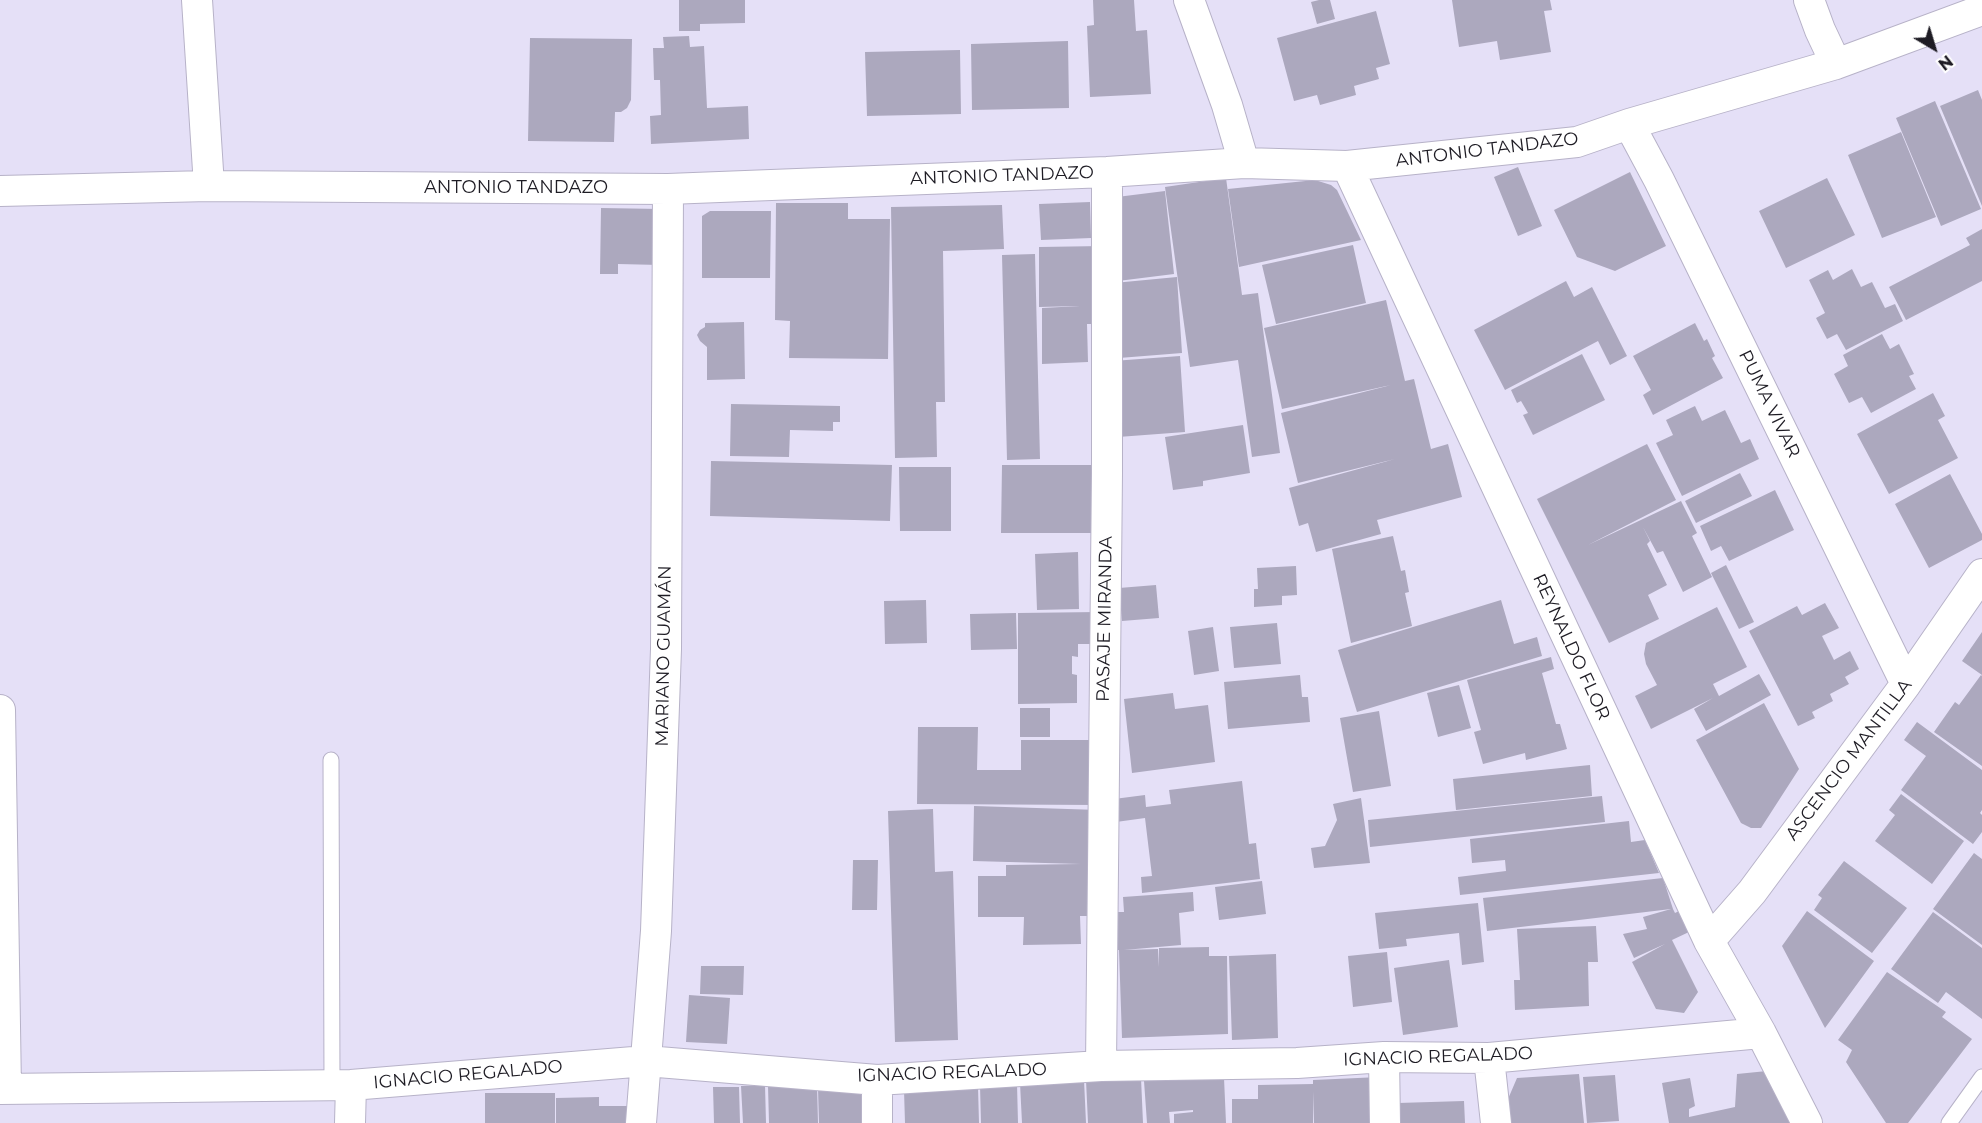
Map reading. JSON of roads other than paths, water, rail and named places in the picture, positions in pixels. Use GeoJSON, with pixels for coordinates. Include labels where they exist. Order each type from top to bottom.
{"type":"FeatureCollection","features":[{"type":"Feature","properties":{"kind":"street"},"geometry":{"type":"LineString","coordinates":[[197,0],[209,186]]}},
{"type":"Feature","properties":{"kind":"street"},"geometry":{"type":"LineString","coordinates":[[1189,0],[1227,105],[1244,164]]}},
{"type":"Feature","properties":{"kind":"street"},"geometry":{"type":"LineString","coordinates":[[1809,0],[1836,64]]}},
{"type":"Feature","properties":{"kind":"street","name":"ANTONIO TANDAZO"},"geometry":{"type":"LineString","coordinates":[[0,190],[209,186],[668,189],[1107,172],[1244,164],[1347,166],[1577,142],[1629,124],[1836,64],[1982,10]]}},
{"type":"Feature","properties":{"kind":"street","name":"PUMA VIVAR"},"geometry":{"type":"LineString","coordinates":[[1629,124],[1659,180],[1906,684]]}},
{"type":"Feature","properties":{"kind":"street","name":"REYNALDO FLOR"},"geometry":{"type":"LineString","coordinates":[[1347,166],[1709,941],[1761,1033],[1807,1123]]}},
{"type":"Feature","properties":{"kind":"street","name":"PASAJE MIRANDA"},"geometry":{"type":"LineString","coordinates":[[1101,1066],[1107,473],[1107,172]]}},
{"type":"Feature","properties":{"kind":"street","name":"MARIANO GUAMÁN"},"geometry":{"type":"LineString","coordinates":[[641,1123],[656,931],[666,649],[668,189]]}},
{"type":"Feature","properties":{"kind":"street","name":"ASCENCIO MANTILLA"},"geometry":{"type":"LineString","coordinates":[[1709,941],[1752,892],[1906,684],[1982,574]]}},
{"type":"Feature","properties":{"kind":"street"},"geometry":{"type":"LineString","coordinates":[[0,710],[3,1089]]}},
{"type":"Feature","properties":{"kind":"street","name":"IGNACIO REGALADO"},"geometry":{"type":"LineString","coordinates":[[3,1089],[341,1085],[646,1061],[877,1080],[1101,1066],[1298,1063],[1384,1057],[1489,1058],[1761,1033]]}},
{"type":"Feature","properties":{"kind":"street"},"geometry":{"type":"LineString","coordinates":[[1384,1057],[1385,1123]]}},
{"type":"Feature","properties":{"kind":"street"},"geometry":{"type":"LineString","coordinates":[[1489,1058],[1496,1123]]}},
{"type":"Feature","properties":{"kind":"street"},"geometry":{"type":"LineString","coordinates":[[877,1080],[877,1123]]}},
{"type":"Feature","properties":{"kind":"street"},"geometry":{"type":"LineString","coordinates":[[341,1085],[350,1123]]}},
{"type":"Feature","properties":{"kind":"lane"},"geometry":{"type":"LineString","coordinates":[[331,760],[341,1085]]}},
{"type":"Feature","properties":{"kind":"lane"},"geometry":{"type":"LineString","coordinates":[[1949,1123],[1982,1077]]}}]}
